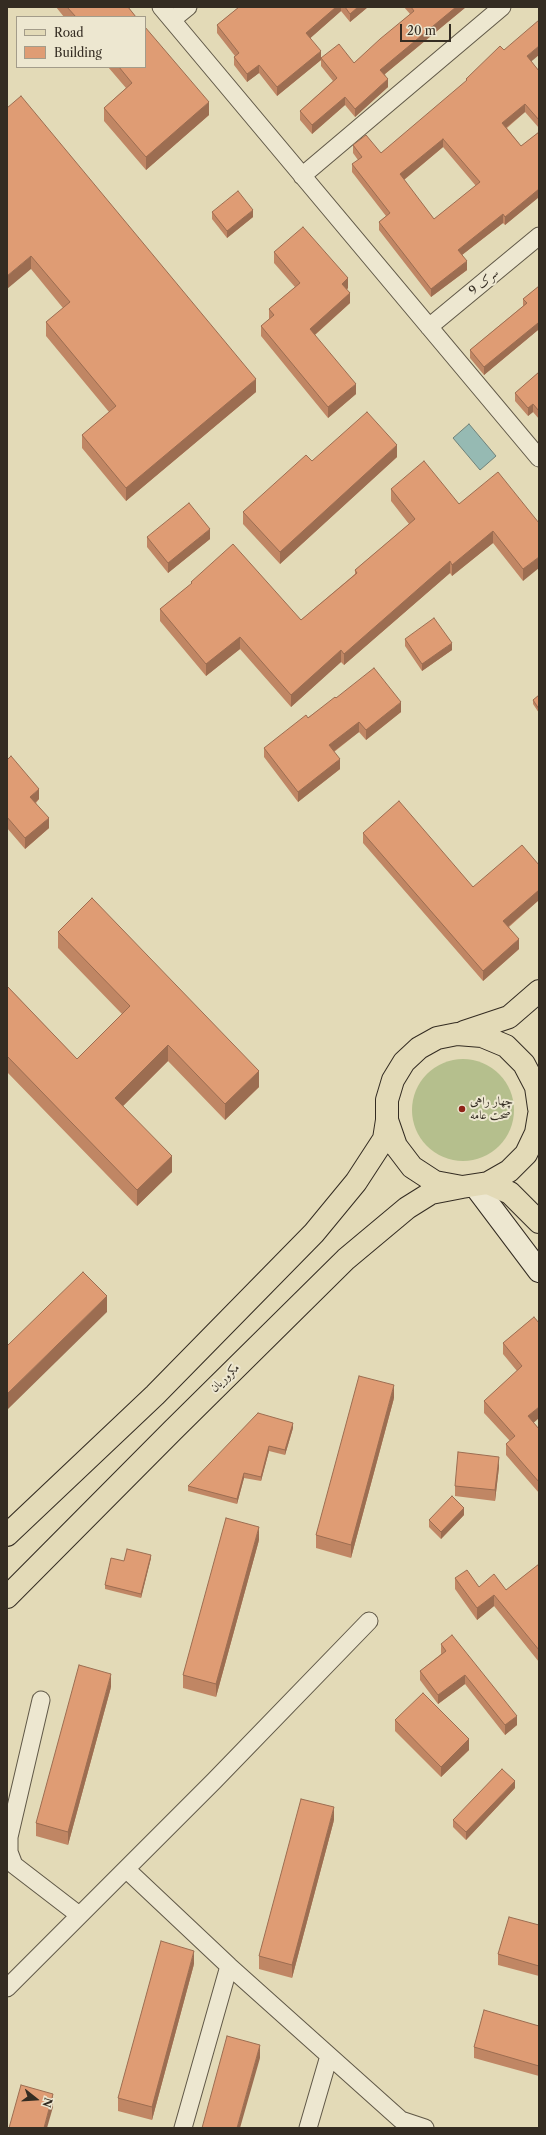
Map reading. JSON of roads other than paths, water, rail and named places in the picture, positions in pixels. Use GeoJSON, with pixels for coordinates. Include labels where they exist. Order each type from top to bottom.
{"type":"FeatureCollection","features":[{"type":"Feature","properties":{"kind":"main road"},"geometry":{"type":"LineString","coordinates":[[7,1535],[155,1395],[314,1233],[356,1182],[384,1139],[391,1086],[404,1062],[425,1045],[437,1038],[457,1034],[509,1016],[539,990]]}},
{"type":"Feature","properties":{"kind":"main road"},"geometry":{"type":"LineString","coordinates":[[457,1034],[482,1036],[506,1046],[524,1064],[537,1083],[539,1108]]}},
{"type":"Feature","properties":{"kind":"main road"},"geometry":{"type":"LineString","coordinates":[[387,1120],[396,1146],[412,1167],[435,1182],[475,1185],[510,1193],[539,1222]]}},
{"type":"Feature","properties":{"kind":"main road"},"geometry":{"type":"LineString","coordinates":[[538,1124],[539,1161]]}},
{"type":"Feature","properties":{"kind":"main road","name":"مکروریان"},"geometry":{"type":"LineString","coordinates":[[7,1597],[172,1430],[346,1259],[407,1208],[432,1193],[475,1185],[509,1171],[526,1154],[538,1124]]}},
{"type":"Feature","properties":{"kind":"main road"},"geometry":{"type":"LineString","coordinates":[[475,1185],[539,1271]]}},
{"type":"Feature","properties":{"kind":"street"},"geometry":{"type":"LineString","coordinates":[[161,7],[539,458]]}},
{"type":"Feature","properties":{"kind":"street"},"geometry":{"type":"LineString","coordinates":[[172,20],[188,7]]}},
{"type":"Feature","properties":{"kind":"street"},"geometry":{"type":"LineString","coordinates":[[302,176],[502,7]]}},
{"type":"Feature","properties":{"kind":"street","name":"سرک 9"},"geometry":{"type":"LineString","coordinates":[[429,327],[539,236]]}},
{"type":"Feature","properties":{"kind":"street"},"geometry":{"type":"LineString","coordinates":[[7,1988],[369,1621]]}},
{"type":"Feature","properties":{"kind":"street"},"geometry":{"type":"LineString","coordinates":[[41,1700],[9,1837],[9,1852],[14,1865],[79,1915]]}},
{"type":"Feature","properties":{"kind":"street"},"geometry":{"type":"LineString","coordinates":[[126,1869],[229,1966],[401,2120],[424,2128]]}},
{"type":"Feature","properties":{"kind":"street"},"geometry":{"type":"LineString","coordinates":[[183,2128],[229,1966]]}},
{"type":"Feature","properties":{"kind":"street"},"geometry":{"type":"LineString","coordinates":[[308,2128],[329,2056]]}},
{"type":"Feature","properties":{"kind":"water"},"geometry":{"type":"Polygon","coordinates":[[[469,424],[496,456],[480,470],[453,438],[469,424]]]}},
{"type":"Feature","properties":{"kind":"place","name":"چهار راهی صحت عامه"},"geometry":{"type":"Point","coordinates":[462,1109]}}]}
